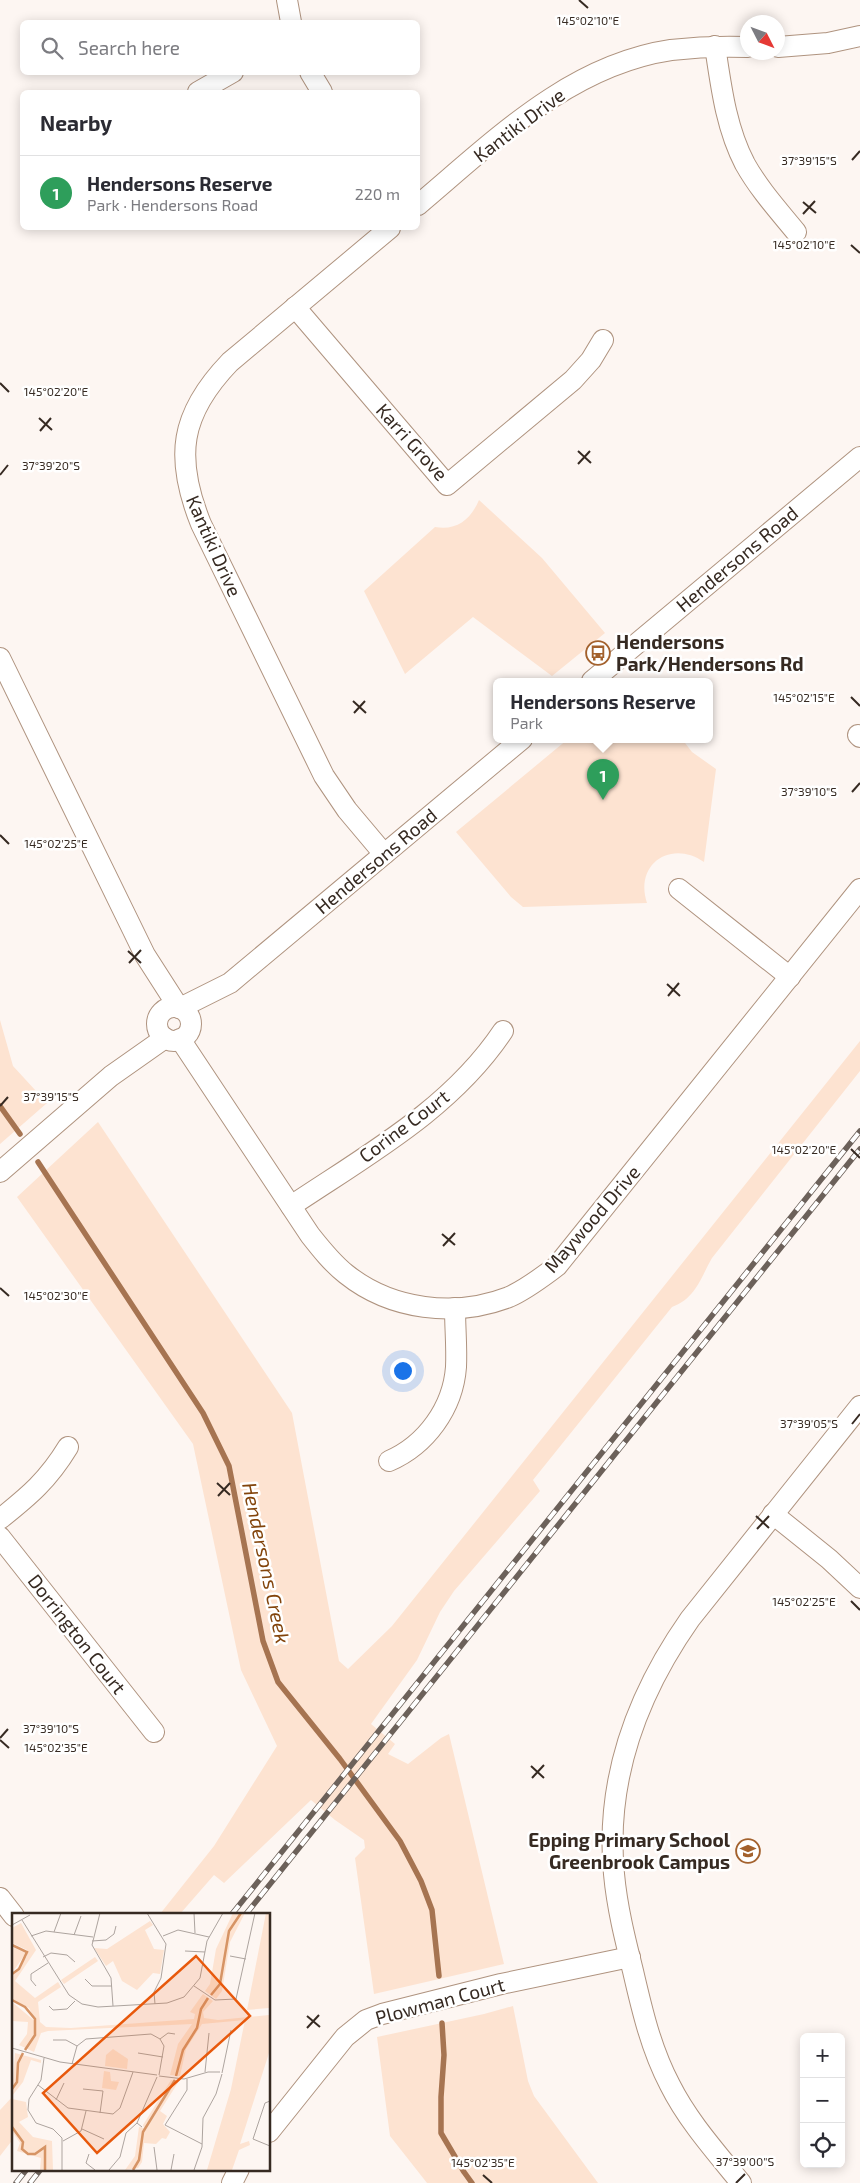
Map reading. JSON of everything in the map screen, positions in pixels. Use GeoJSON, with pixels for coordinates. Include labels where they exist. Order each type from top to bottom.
{"type":"FeatureCollection","features":[{"type":"Feature","properties":{"kind":"street"},"geometry":{"type":"LineString","coordinates":[[287,0],[291,20]]}},
{"type":"Feature","properties":{"kind":"street"},"geometry":{"type":"LineString","coordinates":[[785,46],[828,43],[860,36]]}},
{"type":"Feature","properties":{"kind":"street"},"geometry":{"type":"LineString","coordinates":[[715,46],[726,112],[745,164],[761,188],[796,232]]}},
{"type":"Feature","properties":{"kind":"street","name":"Kantiki Drive"},"geometry":{"type":"LineString","coordinates":[[420,203],[534,109],[565,89],[603,70],[636,59],[670,51],[715,46],[740,47]]}},
{"type":"Feature","properties":{"kind":"street"},"geometry":{"type":"LineString","coordinates":[[202,90],[228,75]]}},
{"type":"Feature","properties":{"kind":"street"},"geometry":{"type":"LineString","coordinates":[[312,75],[321,90]]}},
{"type":"Feature","properties":{"kind":"street","name":"Kantiki Drive"},"geometry":{"type":"LineString","coordinates":[[384,854],[347,810],[324,776],[201,524],[190,499],[185,473],[189,422],[200,398],[213,380],[230,362],[388,230]]}},
{"type":"Feature","properties":{"kind":"street","name":"Karri Grove"},"geometry":{"type":"LineString","coordinates":[[296,307],[447,485],[573,380],[591,360],[603,340]]}},
{"type":"Feature","properties":{"kind":"street","name":"Hendersons Road"},"geometry":{"type":"LineString","coordinates":[[596,678],[860,457]]}},
{"type":"Feature","properties":{"kind":"street"},"geometry":{"type":"LineString","coordinates":[[0,658],[145,955],[170,1028],[190,1018],[180,1008],[145,955]]}},
{"type":"Feature","properties":{"kind":"street","name":"Hendersons Road"},"geometry":{"type":"LineString","coordinates":[[0,1172],[111,1076],[170,1028],[208,1011],[230,983],[517,743]]}},
{"type":"Feature","properties":{"kind":"street"},"geometry":{"type":"LineString","coordinates":[[679,889],[790,977]]}},
{"type":"Feature","properties":{"kind":"street","name":"Maywood Drive"},"geometry":{"type":"LineString","coordinates":[[170,1028],[324,1253],[346,1274],[369,1289],[390,1299],[414,1306],[455,1308],[483,1304],[509,1296],[536,1282],[557,1266],[860,889]]}},
{"type":"Feature","properties":{"kind":"street","name":"Hendersons Road"},"geometry":{"type":"LineString","coordinates":[[180,1008],[230,983]]}},
{"type":"Feature","properties":{"kind":"street","name":"Corine Court"},"geometry":{"type":"LineString","coordinates":[[291,1206],[403,1131],[429,1111],[474,1070],[503,1031]]}},
{"type":"Feature","properties":{"kind":"street"},"geometry":{"type":"LineString","coordinates":[[389,1461],[404,1454],[419,1443],[434,1425],[445,1407],[453,1385],[456,1367],[455,1308]]}},
{"type":"Feature","properties":{"kind":"street"},"geometry":{"type":"LineString","coordinates":[[741,2183],[701,2133],[670,2086],[646,2023],[630,1957],[614,1874],[612,1831],[618,1779],[632,1724],[646,1690],[672,1645],[773,1514],[860,1406]]}},
{"type":"Feature","properties":{"kind":"street"},"geometry":{"type":"LineString","coordinates":[[0,1519],[39,1488],[51,1474],[68,1447]]}},
{"type":"Feature","properties":{"kind":"street"},"geometry":{"type":"LineString","coordinates":[[773,1514],[829,1558],[860,1588]]}},
{"type":"Feature","properties":{"kind":"street","name":"Dorrington Court"},"geometry":{"type":"LineString","coordinates":[[0,1537],[154,1732]]}},
{"type":"Feature","properties":{"kind":"street"},"geometry":{"type":"LineString","coordinates":[[0,1898],[12,1913]]}},
{"type":"Feature","properties":{"kind":"street","name":"Plowman Court"},"geometry":{"type":"LineString","coordinates":[[270,2131],[340,2044],[366,2020],[382,2014],[500,1984],[630,1957]]}},
{"type":"Feature","properties":{"kind":"street"},"geometry":{"type":"LineString","coordinates":[[232,2183],[238,2170]]}},
{"type":"Feature","properties":{"kind":"shaded area"},"geometry":{"type":"Polygon","coordinates":[[[479,500],[542,558],[605,633],[552,676],[473,617],[405,674],[364,591],[435,527],[450,527],[462,522],[472,513],[479,500]]]}},
{"type":"Feature","properties":{"kind":"shaded area"},"geometry":{"type":"Polygon","coordinates":[[[563,743],[685,743],[692,752],[716,769],[704,862],[692,856],[679,853],[658,859],[646,877],[644,889],[647,903],[523,907],[511,897],[456,832],[563,743]]]}},
{"type":"Feature","properties":{"kind":"shaded area"},"geometry":{"type":"Polygon","coordinates":[[[0,1020],[13,1066],[47,1103],[0,1144],[0,1020]]]}},
{"type":"Feature","properties":{"kind":"shaded area"},"geometry":{"type":"Polygon","coordinates":[[[860,1041],[860,1071],[712,1258],[692,1293],[672,1307],[533,1480],[540,1491],[454,1591],[440,1612],[417,1660],[371,1724],[395,1744],[388,1754],[408,1764],[449,1734],[504,1964],[374,1994],[355,1858],[365,1848],[364,1840],[335,1820],[311,1800],[224,1883],[214,1875],[181,1913],[161,1913],[214,1846],[277,1746],[241,1670],[193,1444],[17,1197],[98,1122],[292,1413],[339,1661],[348,1669],[392,1626],[860,1041]]]}},
{"type":"Feature","properties":{"kind":"shaded area"},"geometry":{"type":"Polygon","coordinates":[[[513,2006],[528,2081],[534,2096],[598,2183],[427,2183],[390,2136],[377,2037],[513,2006]]]}},
{"type":"Feature","properties":{"kind":"shaded area"},"geometry":{"type":"Polygon","coordinates":[[[12,2097],[12,2141],[0,2156],[0,2110],[12,2097]]]}},
{"type":"Feature","properties":{"kind":"waterway","name":"Hendersons Creek"},"geometry":{"type":"LineString","coordinates":[[0,1106],[20,1134]]}},
{"type":"Feature","properties":{"kind":"waterway","name":"Hendersons Creek"},"geometry":{"type":"LineString","coordinates":[[38,1162],[203,1413],[229,1466],[263,1641],[278,1682],[340,1759],[400,1841],[421,1881],[432,1910],[439,1976]]}},
{"type":"Feature","properties":{"kind":"waterway","name":"Hendersons Creek"},"geometry":{"type":"LineString","coordinates":[[442,2023],[444,2055],[441,2133],[472,2183]]}},
{"type":"Feature","properties":{"kind":"railway"},"geometry":{"type":"LineString","coordinates":[[233,1913],[860,1131]]}},
{"type":"Feature","properties":{"kind":"railway"},"geometry":{"type":"LineString","coordinates":[[247,1913],[860,1149]]}},
{"type":"Feature","properties":{"kind":"railway"},"geometry":{"type":"LineString","coordinates":[[16,2183],[26,2170]]}},
{"type":"Feature","properties":{"kind":"railway"},"geometry":{"type":"LineString","coordinates":[[30,2183],[40,2170]]}},
{"type":"Feature","properties":{"kind":"place","name":"Hendersons Park/Hendersons Rd"},"geometry":{"type":"Point","coordinates":[598,653]}},
{"type":"Feature","properties":{"kind":"place","name":"Hendersons Reserve"},"geometry":{"type":"Point","coordinates":[603,800]}},
{"type":"Feature","properties":{"kind":"place","name":"Epping Primary School Greenbrook Campus"},"geometry":{"type":"Point","coordinates":[748,1851]}}]}
